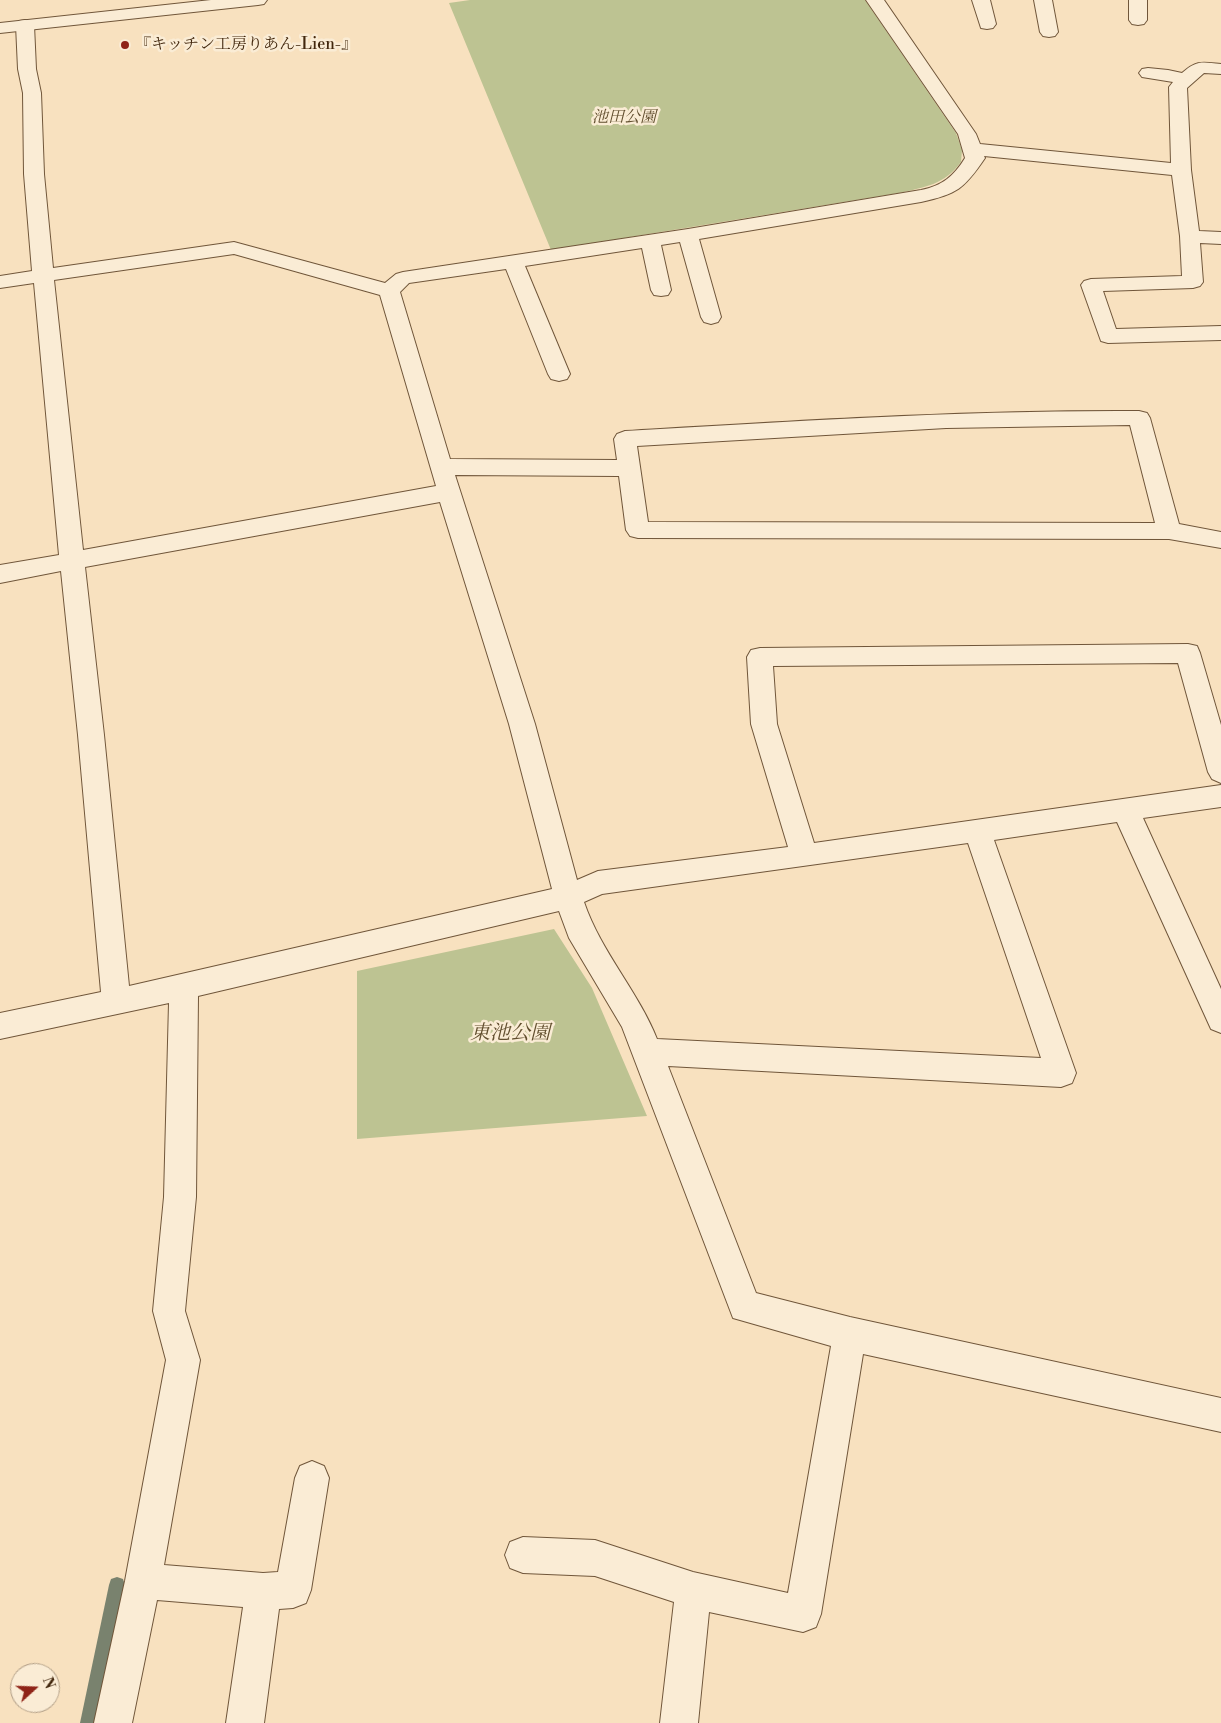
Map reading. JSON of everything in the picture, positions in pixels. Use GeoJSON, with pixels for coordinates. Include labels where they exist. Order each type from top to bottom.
{"type":"FeatureCollection","features":[{"type":"Feature","properties":{"kind":"street"},"geometry":{"type":"LineString","coordinates":[[0,28],[258,0]]}},
{"type":"Feature","properties":{"kind":"street"},"geometry":{"type":"LineString","coordinates":[[389,291],[403,278],[688,235],[896,200],[938,191],[951,186],[960,180],[975,158],[974,149],[967,134],[875,0]]}},
{"type":"Feature","properties":{"kind":"street"},"geometry":{"type":"LineString","coordinates":[[982,0],[987,24]]}},
{"type":"Feature","properties":{"kind":"street"},"geometry":{"type":"LineString","coordinates":[[1043,0],[1049,32]]}},
{"type":"Feature","properties":{"kind":"street"},"geometry":{"type":"LineString","coordinates":[[1138,0],[1138,20]]}},
{"type":"Feature","properties":{"kind":"street"},"geometry":{"type":"LineString","coordinates":[[25,25],[27,69],[32,93],[34,174],[43,275],[116,1000]]}},
{"type":"Feature","properties":{"kind":"street"},"geometry":{"type":"LineString","coordinates":[[1221,69],[1200,67],[1178,87],[1181,170],[1194,282],[1092,285],[1108,336],[1221,333]]}},
{"type":"Feature","properties":{"kind":"street"},"geometry":{"type":"LineString","coordinates":[[1148,72],[1185,80]]}},
{"type":"Feature","properties":{"kind":"street"},"geometry":{"type":"LineString","coordinates":[[974,149],[1181,170]]}},
{"type":"Feature","properties":{"kind":"street"},"geometry":{"type":"LineString","coordinates":[[688,235],[711,316]]}},
{"type":"Feature","properties":{"kind":"street"},"geometry":{"type":"LineString","coordinates":[[1190,236],[1221,238]]}},
{"type":"Feature","properties":{"kind":"street"},"geometry":{"type":"LineString","coordinates":[[650,240],[661,290]]}},
{"type":"Feature","properties":{"kind":"street"},"geometry":{"type":"LineString","coordinates":[[0,282],[234,248],[389,291]]}},
{"type":"Feature","properties":{"kind":"street"},"geometry":{"type":"LineString","coordinates":[[513,260],[559,374]]}},
{"type":"Feature","properties":{"kind":"street"},"geometry":{"type":"LineString","coordinates":[[389,291],[441,467],[522,724],[568,897],[579,929],[635,1021],[745,1306],[850,1334],[1221,1415]]}},
{"type":"Feature","properties":{"kind":"street"},"geometry":{"type":"LineString","coordinates":[[1169,532],[1139,418],[951,419],[625,439],[638,530],[1169,532],[1221,540]]}},
{"type":"Feature","properties":{"kind":"street"},"geometry":{"type":"LineString","coordinates":[[441,467],[630,468]]}},
{"type":"Feature","properties":{"kind":"street"},"geometry":{"type":"LineString","coordinates":[[0,574],[449,492]]}},
{"type":"Feature","properties":{"kind":"street"},"geometry":{"type":"LineString","coordinates":[[804,856],[764,724],[760,657],[1188,653],[1221,772]]}},
{"type":"Feature","properties":{"kind":"street"},"geometry":{"type":"LineString","coordinates":[[0,1026],[184,986],[568,897],[598,883],[978,832],[1131,823],[1221,796]]}},
{"type":"Feature","properties":{"kind":"street"},"geometry":{"type":"LineString","coordinates":[[1131,823],[1221,1020]]}},
{"type":"Feature","properties":{"kind":"street"},"geometry":{"type":"LineString","coordinates":[[646,1052],[1061,1073],[978,832]]}},
{"type":"Feature","properties":{"kind":"street"},"geometry":{"type":"LineString","coordinates":[[113,1723],[143,1581],[183,1360],[170,1311],[180,1197],[184,986]]}},
{"type":"Feature","properties":{"kind":"street"},"geometry":{"type":"LineString","coordinates":[[523,1555],[596,1558],[693,1590],[803,1614],[850,1334]]}},
{"type":"Feature","properties":{"kind":"street"},"geometry":{"type":"LineString","coordinates":[[143,1581],[262,1591],[293,1590],[312,1478]]}},
{"type":"Feature","properties":{"kind":"street"},"geometry":{"type":"LineString","coordinates":[[679,1723],[693,1590]]}},
{"type":"Feature","properties":{"kind":"street"},"geometry":{"type":"LineString","coordinates":[[245,1723],[262,1591]]}},
{"type":"Feature","properties":{"kind":"green space","name":"池田公園"},"geometry":{"type":"Polygon","coordinates":[[[470,0],[865,0],[956,133],[962,150],[961,162],[948,176],[933,184],[899,193],[551,250],[449,3],[470,0]]]}},
{"type":"Feature","properties":{"kind":"green space","name":"東池公園"},"geometry":{"type":"Polygon","coordinates":[[[554,929],[592,988],[647,1116],[357,1139],[357,971],[554,929]]]}},
{"type":"Feature","properties":{"kind":"waterway"},"geometry":{"type":"LineString","coordinates":[[89,1723],[117,1585]]}},
{"type":"Feature","properties":{"kind":"place","name":"『キッチン工房りあん-Lien-』"},"geometry":{"type":"Point","coordinates":[125,45]}}]}
